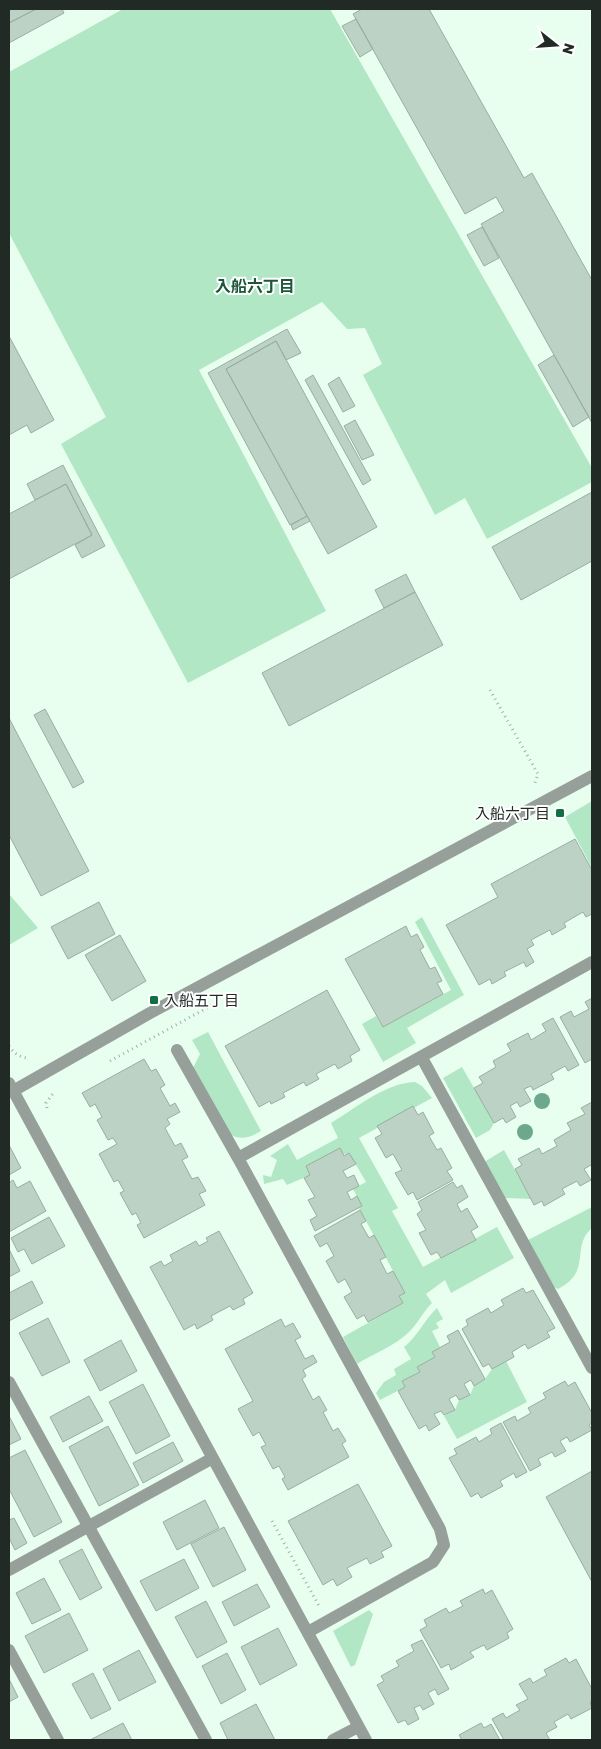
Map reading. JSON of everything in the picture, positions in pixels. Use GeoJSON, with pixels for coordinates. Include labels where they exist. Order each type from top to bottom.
{"type":"FeatureCollection","features":[{"type":"Feature","properties":{"kind":"street"},"geometry":{"type":"LineString","coordinates":[[366,1740],[211,1459],[11,1087],[592,776]]}},
{"type":"Feature","properties":{"kind":"street"},"geometry":{"type":"LineString","coordinates":[[238,1158],[422,1058],[592,962]]}},
{"type":"Feature","properties":{"kind":"street"},"geometry":{"type":"LineString","coordinates":[[177,1050],[440,1529],[444,1544],[433,1562],[308,1632]]}},
{"type":"Feature","properties":{"kind":"street"},"geometry":{"type":"LineString","coordinates":[[422,1058],[592,1368]]}},
{"type":"Feature","properties":{"kind":"street"},"geometry":{"type":"LineString","coordinates":[[9,1382],[206,1740]]}},
{"type":"Feature","properties":{"kind":"street"},"geometry":{"type":"LineString","coordinates":[[9,1570],[211,1459]]}},
{"type":"Feature","properties":{"kind":"street"},"geometry":{"type":"LineString","coordinates":[[9,1650],[58,1740]]}},
{"type":"Feature","properties":{"kind":"street"},"geometry":{"type":"LineString","coordinates":[[333,1740],[358,1727]]}},
{"type":"Feature","properties":{"kind":"path"},"geometry":{"type":"LineString","coordinates":[[490,690],[538,774],[538,780],[534,785]]}},
{"type":"Feature","properties":{"kind":"green space"},"geometry":{"type":"Polygon","coordinates":[[[123,9],[330,9],[592,468],[592,482],[487,539],[465,498],[435,515],[363,375],[382,364],[365,328],[347,329],[322,302],[199,370],[326,611],[188,683],[61,444],[106,417],[9,233],[9,72],[123,9]]]}},
{"type":"Feature","properties":{"kind":"green space"},"geometry":{"type":"Polygon","coordinates":[[[592,801],[592,868],[565,817],[592,801]]]}},
{"type":"Feature","properties":{"kind":"green space"},"geometry":{"type":"Polygon","coordinates":[[[9,894],[38,928],[9,945],[9,894]]]}},
{"type":"Feature","properties":{"kind":"green space"},"geometry":{"type":"Polygon","coordinates":[[[422,917],[464,995],[407,1028],[416,1043],[383,1062],[362,1024],[376,1016],[383,1027],[451,990],[415,922],[422,917]]]}},
{"type":"Feature","properties":{"kind":"green space"},"geometry":{"type":"Polygon","coordinates":[[[208,1032],[261,1131],[244,1138],[228,1133],[193,1068],[200,1054],[192,1040],[208,1032]]]}},
{"type":"Feature","properties":{"kind":"green space"},"geometry":{"type":"Polygon","coordinates":[[[462,1067],[494,1123],[490,1130],[476,1138],[443,1078],[462,1067]]]}},
{"type":"Feature","properties":{"kind":"green space"},"geometry":{"type":"Polygon","coordinates":[[[415,1082],[422,1086],[432,1098],[359,1138],[398,1208],[392,1211],[423,1267],[497,1227],[514,1258],[451,1293],[445,1280],[426,1294],[432,1303],[408,1333],[390,1346],[357,1364],[343,1337],[403,1303],[399,1296],[405,1293],[359,1208],[362,1206],[353,1189],[366,1182],[349,1153],[306,1166],[310,1175],[287,1185],[283,1179],[264,1184],[263,1175],[271,1177],[277,1160],[270,1156],[288,1144],[297,1160],[338,1138],[331,1123],[382,1091],[404,1083],[415,1082]]]}},
{"type":"Feature","properties":{"kind":"green space"},"geometry":{"type":"Polygon","coordinates":[[[504,1150],[531,1199],[505,1198],[484,1162],[504,1150]]]}},
{"type":"Feature","properties":{"kind":"green space"},"geometry":{"type":"Polygon","coordinates":[[[592,1207],[592,1228],[582,1243],[575,1275],[569,1282],[558,1289],[554,1287],[528,1240],[592,1207]]]}},
{"type":"Feature","properties":{"kind":"green space"},"geometry":{"type":"Polygon","coordinates":[[[437,1308],[443,1319],[436,1323],[439,1328],[432,1331],[440,1347],[432,1352],[435,1357],[417,1367],[420,1372],[402,1381],[405,1387],[380,1400],[376,1393],[384,1382],[396,1375],[394,1369],[411,1359],[404,1347],[437,1308]]]}},
{"type":"Feature","properties":{"kind":"green space"},"geometry":{"type":"Polygon","coordinates":[[[506,1361],[527,1402],[457,1439],[444,1416],[455,1410],[459,1400],[470,1395],[474,1386],[485,1379],[492,1369],[506,1361]]]}},
{"type":"Feature","properties":{"kind":"green space"},"geometry":{"type":"Polygon","coordinates":[[[369,1610],[373,1614],[355,1665],[351,1667],[333,1631],[369,1610]]]}},
{"type":"Feature","properties":{"kind":"building"},"geometry":{"type":"Polygon","coordinates":[[[9,9],[36,9],[9,23],[9,9]]]}},
{"type":"Feature","properties":{"kind":"building"},"geometry":{"type":"Polygon","coordinates":[[[36,9],[62,9],[64,13],[9,43],[9,23],[36,9]]]}},
{"type":"Feature","properties":{"kind":"building"},"geometry":{"type":"Polygon","coordinates":[[[362,9],[429,9],[524,178],[532,173],[592,280],[592,423],[481,224],[504,211],[496,197],[465,214],[353,14],[362,9]]]}},
{"type":"Feature","properties":{"kind":"building"},"geometry":{"type":"Polygon","coordinates":[[[356,19],[373,49],[360,57],[342,26],[356,19]]]}},
{"type":"Feature","properties":{"kind":"building"},"geometry":{"type":"Polygon","coordinates":[[[482,227],[499,258],[484,266],[467,235],[482,227]]]}},
{"type":"Feature","properties":{"kind":"building"},"geometry":{"type":"Polygon","coordinates":[[[287,329],[301,353],[286,360],[276,341],[226,369],[307,516],[290,525],[208,373],[287,329]]]}},
{"type":"Feature","properties":{"kind":"building"},"geometry":{"type":"Polygon","coordinates":[[[9,336],[54,420],[31,433],[27,425],[9,435],[9,336]]]}},
{"type":"Feature","properties":{"kind":"building"},"geometry":{"type":"Polygon","coordinates":[[[276,341],[377,527],[328,554],[226,369],[276,341]]]}},
{"type":"Feature","properties":{"kind":"building"},"geometry":{"type":"Polygon","coordinates":[[[554,355],[589,417],[573,427],[538,365],[554,355]]]}},
{"type":"Feature","properties":{"kind":"building"},"geometry":{"type":"Polygon","coordinates":[[[313,375],[371,480],[363,485],[305,380],[313,375]]]}},
{"type":"Feature","properties":{"kind":"building"},"geometry":{"type":"Polygon","coordinates":[[[339,377],[355,406],[343,412],[328,384],[339,377]]]}},
{"type":"Feature","properties":{"kind":"building"},"geometry":{"type":"Polygon","coordinates":[[[355,420],[374,455],[362,460],[344,426],[355,420]]]}},
{"type":"Feature","properties":{"kind":"building"},"geometry":{"type":"Polygon","coordinates":[[[63,465],[105,546],[82,558],[75,545],[92,535],[66,484],[35,500],[27,484],[63,465]]]}},
{"type":"Feature","properties":{"kind":"building"},"geometry":{"type":"Polygon","coordinates":[[[66,484],[92,535],[9,579],[9,514],[66,484]]]}},
{"type":"Feature","properties":{"kind":"building"},"geometry":{"type":"Polygon","coordinates":[[[592,492],[592,561],[521,600],[492,547],[592,492]]]}},
{"type":"Feature","properties":{"kind":"building"},"geometry":{"type":"Polygon","coordinates":[[[307,516],[310,521],[293,530],[291,525],[307,516]]]}},
{"type":"Feature","properties":{"kind":"building"},"geometry":{"type":"Polygon","coordinates":[[[406,574],[415,592],[384,608],[375,590],[406,574]]]}},
{"type":"Feature","properties":{"kind":"building"},"geometry":{"type":"Polygon","coordinates":[[[415,592],[443,645],[289,726],[262,673],[415,592]]]}},
{"type":"Feature","properties":{"kind":"building"},"geometry":{"type":"Polygon","coordinates":[[[45,709],[84,782],[73,788],[34,715],[45,709]]]}},
{"type":"Feature","properties":{"kind":"building"},"geometry":{"type":"Polygon","coordinates":[[[9,718],[89,871],[41,896],[9,835],[9,718]]]}},
{"type":"Feature","properties":{"kind":"building"},"geometry":{"type":"Polygon","coordinates":[[[575,839],[592,870],[592,914],[586,917],[583,912],[564,923],[566,927],[552,935],[550,930],[531,940],[534,945],[527,949],[534,962],[526,967],[524,962],[504,972],[506,976],[492,984],[490,979],[479,985],[446,925],[498,897],[491,884],[575,839]]]}},
{"type":"Feature","properties":{"kind":"building"},"geometry":{"type":"Polygon","coordinates":[[[99,902],[115,934],[68,959],[51,927],[99,902]]]}},
{"type":"Feature","properties":{"kind":"building"},"geometry":{"type":"Polygon","coordinates":[[[406,926],[411,937],[417,934],[424,947],[420,950],[430,969],[435,967],[442,981],[437,983],[443,994],[383,1027],[345,959],[406,926]]]}},
{"type":"Feature","properties":{"kind":"building"},"geometry":{"type":"Polygon","coordinates":[[[120,935],[146,981],[112,1001],[85,955],[120,935]]]}},
{"type":"Feature","properties":{"kind":"building"},"geometry":{"type":"Polygon","coordinates":[[[327,990],[360,1050],[350,1056],[352,1061],[338,1069],[335,1064],[316,1074],[319,1079],[306,1086],[304,1082],[283,1093],[285,1097],[271,1104],[270,1101],[259,1107],[225,1046],[327,990]]]}},
{"type":"Feature","properties":{"kind":"building"},"geometry":{"type":"Polygon","coordinates":[[[592,998],[592,1059],[585,1063],[560,1017],[571,1011],[574,1017],[589,1009],[585,1002],[592,998]]]}},
{"type":"Feature","properties":{"kind":"building"},"geometry":{"type":"Polygon","coordinates":[[[553,1018],[579,1065],[568,1071],[565,1066],[551,1074],[554,1079],[533,1090],[531,1086],[524,1089],[531,1101],[520,1107],[517,1102],[510,1106],[516,1117],[506,1123],[503,1118],[494,1123],[474,1088],[483,1083],[479,1077],[496,1067],[493,1061],[511,1051],[507,1044],[528,1033],[531,1040],[546,1031],[542,1024],[553,1018]]]}},
{"type":"Feature","properties":{"kind":"building"},"geometry":{"type":"Polygon","coordinates":[[[144,1059],[151,1071],[156,1069],[165,1085],[160,1088],[170,1106],[175,1103],[180,1112],[167,1119],[170,1124],[165,1128],[175,1146],[181,1143],[188,1157],[182,1160],[192,1179],[198,1177],[206,1191],[199,1194],[205,1205],[144,1238],[137,1225],[141,1223],[136,1213],[132,1215],[120,1193],[124,1191],[118,1180],[114,1182],[99,1154],[117,1144],[113,1138],[108,1140],[97,1120],[102,1117],[95,1104],[90,1107],[82,1093],[144,1059]]]}},
{"type":"Feature","properties":{"kind":"building"},"geometry":{"type":"Polygon","coordinates":[[[592,1102],[592,1168],[591,1165],[584,1169],[591,1180],[580,1186],[577,1181],[562,1189],[565,1194],[544,1206],[542,1201],[534,1205],[515,1169],[522,1165],[518,1159],[539,1148],[542,1154],[557,1146],[554,1140],[571,1130],[567,1123],[585,1114],[581,1108],[592,1102]]]}},
{"type":"Feature","properties":{"kind":"building"},"geometry":{"type":"Polygon","coordinates":[[[413,1106],[418,1115],[423,1112],[434,1133],[429,1136],[437,1150],[441,1148],[452,1168],[447,1171],[453,1180],[417,1200],[413,1192],[408,1195],[395,1173],[402,1170],[393,1154],[386,1158],[375,1138],[382,1134],[377,1126],[413,1106]]]}},
{"type":"Feature","properties":{"kind":"building"},"geometry":{"type":"Polygon","coordinates":[[[9,1145],[21,1168],[9,1175],[9,1145]]]}},
{"type":"Feature","properties":{"kind":"building"},"geometry":{"type":"Polygon","coordinates":[[[340,1148],[344,1156],[349,1153],[356,1164],[343,1171],[347,1178],[354,1175],[359,1186],[347,1192],[351,1200],[357,1196],[362,1206],[315,1231],[310,1220],[317,1216],[308,1200],[315,1197],[304,1178],[310,1175],[306,1166],[340,1148]]]}},
{"type":"Feature","properties":{"kind":"building"},"geometry":{"type":"Polygon","coordinates":[[[13,1180],[17,1188],[30,1181],[46,1211],[9,1232],[9,1183],[13,1180]]]}},
{"type":"Feature","properties":{"kind":"building"},"geometry":{"type":"Polygon","coordinates":[[[453,1182],[457,1188],[462,1185],[468,1197],[457,1204],[461,1212],[467,1208],[478,1227],[471,1231],[476,1240],[441,1258],[437,1252],[431,1255],[419,1233],[426,1230],[417,1214],[422,1210],[418,1202],[453,1182]]]}},
{"type":"Feature","properties":{"kind":"building"},"geometry":{"type":"Polygon","coordinates":[[[360,1210],[366,1221],[361,1224],[369,1238],[374,1235],[386,1257],[380,1260],[387,1274],[393,1271],[405,1293],[399,1296],[403,1303],[368,1322],[364,1315],[357,1319],[344,1297],[352,1292],[345,1279],[338,1283],[326,1261],[334,1256],[327,1243],[320,1247],[314,1236],[360,1210]]]}},
{"type":"Feature","properties":{"kind":"building"},"geometry":{"type":"Polygon","coordinates":[[[49,1217],[65,1246],[32,1264],[24,1249],[18,1252],[11,1238],[49,1217]]]}},
{"type":"Feature","properties":{"kind":"building"},"geometry":{"type":"Polygon","coordinates":[[[219,1231],[253,1293],[243,1299],[245,1304],[233,1310],[230,1306],[211,1316],[213,1320],[197,1329],[195,1324],[184,1330],[150,1267],[161,1261],[164,1266],[173,1261],[170,1255],[196,1241],[199,1246],[208,1241],[206,1238],[219,1231]]]}},
{"type":"Feature","properties":{"kind":"building"},"geometry":{"type":"Polygon","coordinates":[[[9,1249],[20,1271],[9,1277],[9,1249]]]}},
{"type":"Feature","properties":{"kind":"building"},"geometry":{"type":"Polygon","coordinates":[[[32,1281],[43,1303],[9,1321],[9,1293],[32,1281]]]}},
{"type":"Feature","properties":{"kind":"building"},"geometry":{"type":"Polygon","coordinates":[[[523,1288],[526,1293],[533,1290],[555,1328],[547,1332],[550,1337],[528,1349],[525,1344],[512,1352],[514,1357],[492,1369],[489,1364],[483,1367],[462,1329],[468,1325],[466,1320],[488,1308],[491,1313],[504,1305],[501,1300],[523,1288]]]}},
{"type":"Feature","properties":{"kind":"building"},"geometry":{"type":"Polygon","coordinates":[[[48,1318],[70,1362],[42,1376],[19,1333],[48,1318]]]}},
{"type":"Feature","properties":{"kind":"building"},"geometry":{"type":"Polygon","coordinates":[[[281,1319],[285,1327],[293,1323],[301,1337],[295,1340],[305,1359],[313,1355],[317,1362],[303,1370],[306,1376],[302,1379],[313,1400],[319,1396],[327,1410],[323,1412],[333,1431],[338,1428],[346,1441],[342,1444],[349,1457],[288,1490],[282,1479],[285,1477],[279,1466],[273,1469],[261,1447],[266,1445],[259,1432],[253,1436],[238,1409],[253,1401],[225,1349],[281,1319]]]}},
{"type":"Feature","properties":{"kind":"building"},"geometry":{"type":"Polygon","coordinates":[[[458,1330],[485,1379],[474,1386],[471,1380],[464,1384],[470,1395],[459,1400],[456,1395],[449,1399],[455,1410],[444,1415],[441,1411],[434,1414],[440,1424],[429,1431],[426,1425],[419,1429],[398,1391],[405,1387],[402,1381],[420,1372],[417,1367],[435,1357],[432,1352],[450,1342],[447,1336],[458,1330]]]}},
{"type":"Feature","properties":{"kind":"building"},"geometry":{"type":"Polygon","coordinates":[[[121,1340],[137,1371],[100,1391],[84,1360],[121,1340]]]}},
{"type":"Feature","properties":{"kind":"building"},"geometry":{"type":"Polygon","coordinates":[[[565,1381],[568,1386],[575,1382],[592,1413],[592,1423],[589,1425],[592,1430],[570,1442],[567,1437],[560,1441],[566,1451],[555,1457],[552,1452],[538,1459],[541,1465],[530,1471],[503,1422],[515,1416],[517,1421],[531,1413],[528,1408],[546,1398],[543,1393],[565,1381]]]}},
{"type":"Feature","properties":{"kind":"building"},"geometry":{"type":"Polygon","coordinates":[[[143,1384],[170,1436],[136,1454],[109,1402],[143,1384]]]}},
{"type":"Feature","properties":{"kind":"building"},"geometry":{"type":"Polygon","coordinates":[[[89,1396],[103,1421],[63,1442],[50,1417],[89,1396]]]}},
{"type":"Feature","properties":{"kind":"building"},"geometry":{"type":"Polygon","coordinates":[[[9,1416],[21,1439],[9,1445],[9,1416]]]}},
{"type":"Feature","properties":{"kind":"building"},"geometry":{"type":"Polygon","coordinates":[[[501,1423],[527,1472],[516,1478],[514,1473],[500,1481],[503,1486],[481,1498],[478,1493],[471,1497],[449,1458],[457,1454],[454,1449],[476,1437],[479,1442],[492,1434],[490,1429],[501,1423]]]}},
{"type":"Feature","properties":{"kind":"building"},"geometry":{"type":"Polygon","coordinates":[[[108,1426],[139,1485],[99,1506],[69,1447],[108,1426]]]}},
{"type":"Feature","properties":{"kind":"building"},"geometry":{"type":"Polygon","coordinates":[[[173,1442],[183,1461],[143,1483],[133,1463],[173,1442]]]}},
{"type":"Feature","properties":{"kind":"building"},"geometry":{"type":"Polygon","coordinates":[[[25,1450],[62,1522],[34,1537],[9,1489],[9,1458],[25,1450]]]}},
{"type":"Feature","properties":{"kind":"building"},"geometry":{"type":"Polygon","coordinates":[[[592,1471],[592,1582],[546,1497],[592,1471]]]}},
{"type":"Feature","properties":{"kind":"building"},"geometry":{"type":"Polygon","coordinates":[[[358,1484],[392,1546],[381,1552],[384,1557],[370,1564],[367,1558],[347,1568],[352,1577],[337,1586],[333,1579],[323,1585],[288,1521],[358,1484]]]}},
{"type":"Feature","properties":{"kind":"building"},"geometry":{"type":"Polygon","coordinates":[[[205,1500],[219,1528],[177,1550],[163,1522],[205,1500]]]}},
{"type":"Feature","properties":{"kind":"building"},"geometry":{"type":"Polygon","coordinates":[[[14,1518],[27,1543],[15,1550],[9,1538],[9,1520],[14,1518]]]}},
{"type":"Feature","properties":{"kind":"building"},"geometry":{"type":"Polygon","coordinates":[[[224,1527],[246,1570],[213,1587],[191,1544],[224,1527]]]}},
{"type":"Feature","properties":{"kind":"building"},"geometry":{"type":"Polygon","coordinates":[[[82,1549],[102,1588],[80,1600],[59,1561],[82,1549]]]}},
{"type":"Feature","properties":{"kind":"building"},"geometry":{"type":"Polygon","coordinates":[[[184,1559],[199,1588],[156,1611],[140,1581],[184,1559]]]}},
{"type":"Feature","properties":{"kind":"building"},"geometry":{"type":"Polygon","coordinates":[[[44,1578],[61,1610],[32,1624],[16,1593],[44,1578]]]}},
{"type":"Feature","properties":{"kind":"building"},"geometry":{"type":"Polygon","coordinates":[[[257,1584],[270,1607],[234,1626],[222,1602],[257,1584]]]}},
{"type":"Feature","properties":{"kind":"building"},"geometry":{"type":"Polygon","coordinates":[[[483,1589],[485,1594],[492,1590],[513,1629],[507,1633],[509,1638],[487,1650],[484,1645],[470,1652],[474,1657],[451,1670],[449,1664],[441,1668],[420,1630],[427,1626],[424,1620],[446,1608],[449,1613],[463,1606],[460,1601],[483,1589]]]}},
{"type":"Feature","properties":{"kind":"building"},"geometry":{"type":"Polygon","coordinates":[[[206,1601],[227,1642],[197,1658],[175,1617],[206,1601]]]}},
{"type":"Feature","properties":{"kind":"building"},"geometry":{"type":"Polygon","coordinates":[[[69,1613],[88,1650],[44,1673],[25,1636],[69,1613]]]}},
{"type":"Feature","properties":{"kind":"building"},"geometry":{"type":"Polygon","coordinates":[[[278,1628],[297,1665],[260,1685],[241,1647],[278,1628]]]}},
{"type":"Feature","properties":{"kind":"building"},"geometry":{"type":"Polygon","coordinates":[[[422,1640],[449,1689],[438,1695],[435,1689],[428,1693],[434,1704],[423,1710],[420,1705],[414,1708],[419,1719],[408,1725],[405,1720],[398,1723],[377,1685],[384,1681],[381,1676],[399,1666],[396,1661],[414,1651],[411,1645],[422,1640]]]}},
{"type":"Feature","properties":{"kind":"building"},"geometry":{"type":"Polygon","coordinates":[[[139,1650],[156,1682],[119,1701],[103,1669],[139,1650]]]}},
{"type":"Feature","properties":{"kind":"building"},"geometry":{"type":"Polygon","coordinates":[[[227,1653],[246,1690],[221,1704],[202,1666],[227,1653]]]}},
{"type":"Feature","properties":{"kind":"building"},"geometry":{"type":"Polygon","coordinates":[[[566,1658],[569,1663],[576,1659],[592,1689],[592,1701],[590,1702],[592,1708],[571,1719],[568,1714],[554,1722],[557,1727],[546,1733],[550,1740],[504,1740],[492,1719],[503,1713],[506,1718],[520,1710],[516,1705],[528,1699],[519,1684],[530,1678],[533,1683],[547,1675],[544,1670],[566,1658]]]}},
{"type":"Feature","properties":{"kind":"building"},"geometry":{"type":"Polygon","coordinates":[[[93,1673],[111,1709],[91,1719],[72,1684],[93,1673]]]}},
{"type":"Feature","properties":{"kind":"building"},"geometry":{"type":"Polygon","coordinates":[[[9,1679],[18,1697],[9,1702],[9,1679]]]}},
{"type":"Feature","properties":{"kind":"building"},"geometry":{"type":"Polygon","coordinates":[[[256,1704],[275,1740],[228,1740],[220,1723],[256,1704]]]}},
{"type":"Feature","properties":{"kind":"building"},"geometry":{"type":"Polygon","coordinates":[[[123,1723],[132,1740],[90,1740],[123,1723]]]}},
{"type":"Feature","properties":{"kind":"building"},"geometry":{"type":"Polygon","coordinates":[[[481,1723],[484,1728],[491,1724],[500,1740],[462,1740],[459,1735],[481,1723]]]}},
{"type":"Feature","properties":{"kind":"place","name":"入船六丁目"},"geometry":{"type":"Point","coordinates":[560,813]}},
{"type":"Feature","properties":{"kind":"place","name":"入船五丁目"},"geometry":{"type":"Point","coordinates":[154,1000]}},
{"type":"Feature","properties":{"kind":"district","name":"入船六丁目"},"geometry":{"type":"Point","coordinates":[255,286]}}]}
